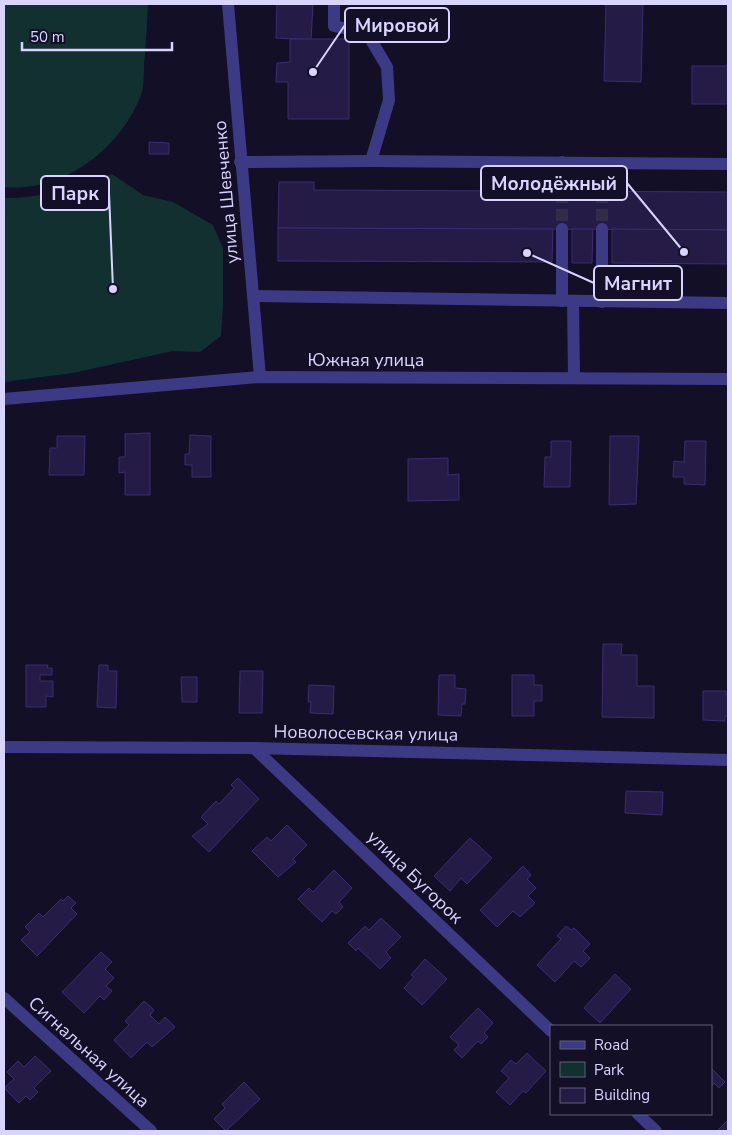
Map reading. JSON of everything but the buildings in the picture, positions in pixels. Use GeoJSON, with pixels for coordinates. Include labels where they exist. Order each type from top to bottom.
{"type":"FeatureCollection","features":[{"type":"Feature","properties":{"kind":"street","name":"улица Шевченко"},"geometry":{"type":"LineString","coordinates":[[228,4],[240,162],[260,377]]}},
{"type":"Feature","properties":{"kind":"street"},"geometry":{"type":"LineString","coordinates":[[334,4],[334,26],[366,33],[387,67],[389,100],[371,161]]}},
{"type":"Feature","properties":{"kind":"street"},"geometry":{"type":"LineString","coordinates":[[240,162],[371,161],[728,164]]}},
{"type":"Feature","properties":{"kind":"street"},"geometry":{"type":"LineString","coordinates":[[562,162],[562,191]]}},
{"type":"Feature","properties":{"kind":"street"},"geometry":{"type":"LineString","coordinates":[[602,163],[602,192]]}},
{"type":"Feature","properties":{"kind":"street"},"geometry":{"type":"LineString","coordinates":[[562,229],[574,377]]}},
{"type":"Feature","properties":{"kind":"street"},"geometry":{"type":"LineString","coordinates":[[602,230],[602,302]]}},
{"type":"Feature","properties":{"kind":"street"},"geometry":{"type":"LineString","coordinates":[[252,296],[728,303]]}},
{"type":"Feature","properties":{"kind":"street","name":"Южная улица"},"geometry":{"type":"LineString","coordinates":[[4,399],[260,377],[728,379]]}},
{"type":"Feature","properties":{"kind":"street","name":"Новолосевская улица"},"geometry":{"type":"LineString","coordinates":[[4,747],[254,748],[728,760]]}},
{"type":"Feature","properties":{"kind":"street","name":"улица Бугорок"},"geometry":{"type":"LineString","coordinates":[[254,748],[550,1029]]}},
{"type":"Feature","properties":{"kind":"street","name":"Сигнальная улица"},"geometry":{"type":"LineString","coordinates":[[4,998],[151,1131]]}},
{"type":"Feature","properties":{"kind":"street"},"geometry":{"type":"LineString","coordinates":[[639,1115],[656,1131]]}},
{"type":"Feature","properties":{"kind":"green space"},"geometry":{"type":"Polygon","coordinates":[[[4,4],[148,4],[142,92],[133,112],[121,131],[106,148],[69,174],[48,182],[26,187],[4,187],[4,4]]]}},
{"type":"Feature","properties":{"kind":"green space"},"geometry":{"type":"Polygon","coordinates":[[[112,174],[143,195],[173,202],[213,225],[223,248],[221,336],[200,352],[173,351],[73,373],[4,382],[4,198],[45,194],[112,174]]]}},
{"type":"Feature","properties":{"kind":"tunnel"},"geometry":{"type":"LineString","coordinates":[[562,191],[562,229]]}},
{"type":"Feature","properties":{"kind":"tunnel"},"geometry":{"type":"LineString","coordinates":[[602,191],[602,229]]}},
{"type":"Feature","properties":{"kind":"place","name":"Мировой"},"geometry":{"type":"Point","coordinates":[313,72]}},
{"type":"Feature","properties":{"kind":"place","name":"Молодёжный"},"geometry":{"type":"Point","coordinates":[684,252]}},
{"type":"Feature","properties":{"kind":"place","name":"Магнит"},"geometry":{"type":"Point","coordinates":[527,253]}},
{"type":"Feature","properties":{"kind":"place","name":"Парк"},"geometry":{"type":"Point","coordinates":[113,289]}}]}
